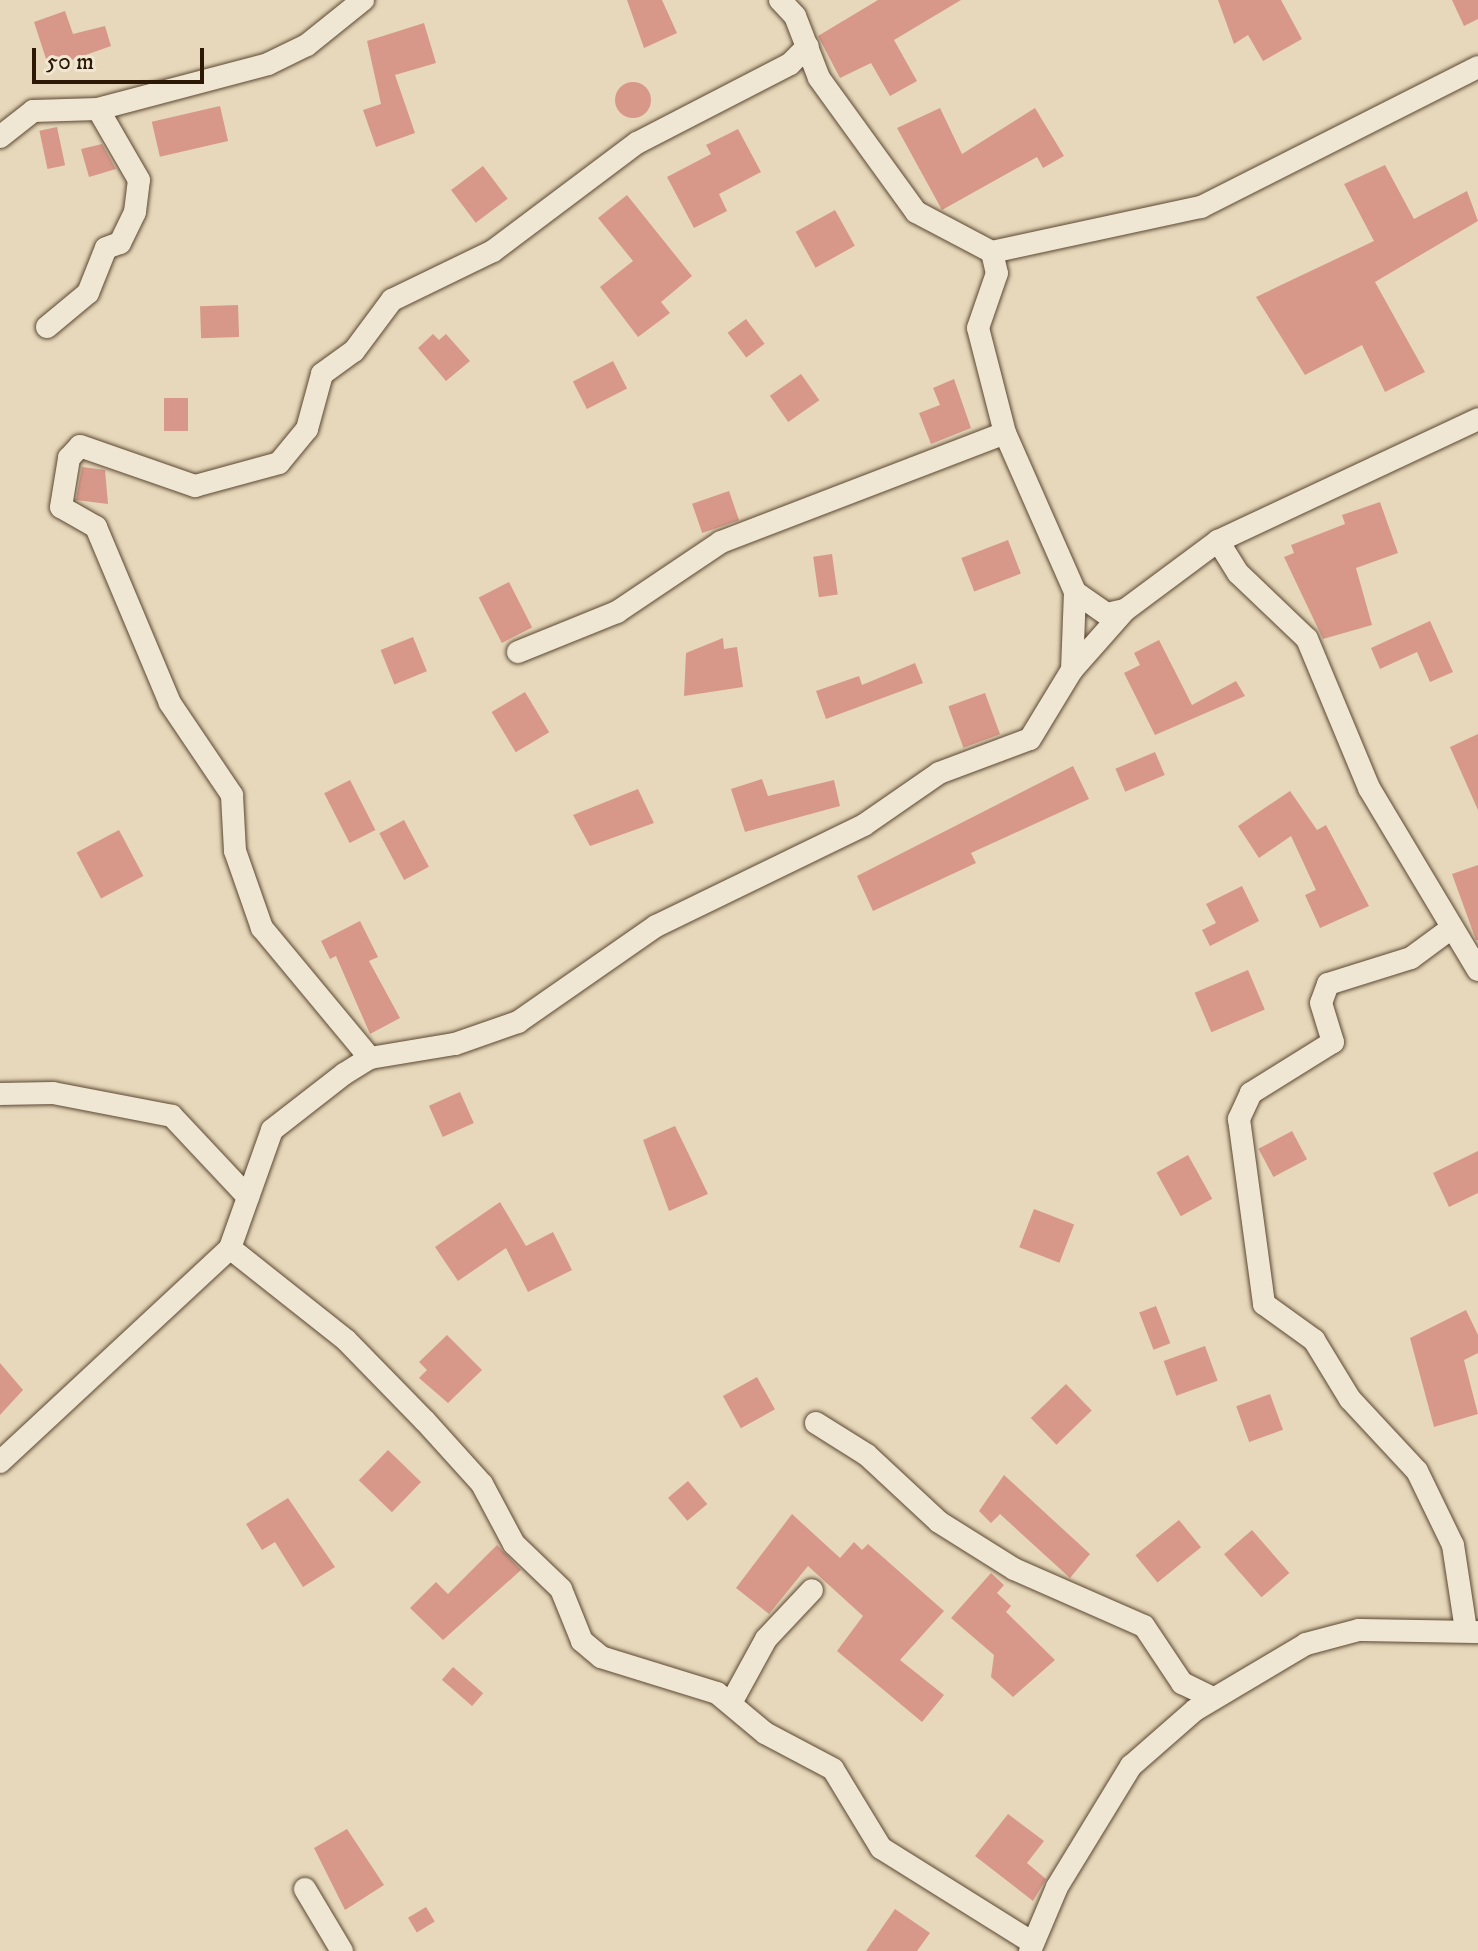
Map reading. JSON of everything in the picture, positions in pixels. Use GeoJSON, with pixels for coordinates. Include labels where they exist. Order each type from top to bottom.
{"type":"FeatureCollection","features":[{"type":"Feature","properties":{"kind":"street"},"geometry":{"type":"LineString","coordinates":[[0,137],[33,111],[98,109],[268,64],[307,45],[363,0]]}},
{"type":"Feature","properties":{"kind":"street"},"geometry":{"type":"LineString","coordinates":[[780,0],[808,46],[819,78],[916,212],[992,252],[1201,207],[1478,67]]}},
{"type":"Feature","properties":{"kind":"street"},"geometry":{"type":"LineString","coordinates":[[370,1058],[262,928],[235,851],[232,795],[170,703],[96,527],[61,507],[69,458],[80,446],[195,486],[279,463],[307,429],[322,374],[354,351],[392,300],[493,251],[637,143],[790,64],[808,46]]}},
{"type":"Feature","properties":{"kind":"street"},"geometry":{"type":"LineString","coordinates":[[47,327],[88,293],[106,248],[120,243],[135,212],[139,180],[98,109]]}},
{"type":"Feature","properties":{"kind":"street"},"geometry":{"type":"LineString","coordinates":[[992,252],[997,273],[978,328],[1005,433],[1075,592],[1072,670]]}},
{"type":"Feature","properties":{"kind":"street"},"geometry":{"type":"LineString","coordinates":[[0,1462],[230,1248],[272,1130],[370,1058],[455,1044],[518,1022],[656,926],[864,825],[939,773],[1030,739],[1072,670],[1125,610],[1218,541],[1478,419]]}},
{"type":"Feature","properties":{"kind":"street"},"geometry":{"type":"LineString","coordinates":[[518,652],[617,612],[721,542],[1005,433]]}},
{"type":"Feature","properties":{"kind":"street"},"geometry":{"type":"LineString","coordinates":[[1218,541],[1238,573],[1307,639],[1369,788],[1449,930],[1478,970]]}},
{"type":"Feature","properties":{"kind":"street"},"geometry":{"type":"LineString","coordinates":[[1075,592],[1107,614],[1125,610]]}},
{"type":"Feature","properties":{"kind":"street"},"geometry":{"type":"LineString","coordinates":[[230,1248],[346,1340],[482,1484],[514,1544],[561,1589],[582,1641],[601,1657],[731,1703],[765,1733],[833,1769],[881,1848],[904,1867],[1031,1947],[1057,1887],[1131,1766],[1213,1698],[1306,1644],[1359,1630],[1472,1631],[1453,1545],[1417,1471],[1350,1399],[1314,1340],[1264,1304],[1239,1119],[1251,1093],[1333,1042],[1321,1003],[1328,984],[1411,958],[1449,930]]}},
{"type":"Feature","properties":{"kind":"street"},"geometry":{"type":"LineString","coordinates":[[0,1094],[53,1093],[172,1116],[248,1197]]}},
{"type":"Feature","properties":{"kind":"street"},"geometry":{"type":"LineString","coordinates":[[816,1423],[867,1455],[939,1522],[1001,1561],[1073,1598],[1127,1614],[1144,1626],[1182,1683],[1213,1698]]}},
{"type":"Feature","properties":{"kind":"street"},"geometry":{"type":"LineString","coordinates":[[731,1703],[758,1650],[812,1590]]}},
{"type":"Feature","properties":{"kind":"street"},"geometry":{"type":"LineString","coordinates":[[305,1889],[342,1951]]}},
{"type":"Feature","properties":{"kind":"building"},"geometry":{"type":"Polygon","coordinates":[[[627,0],[662,0],[677,33],[644,48],[627,0]]]}},
{"type":"Feature","properties":{"kind":"building"},"geometry":{"type":"Polygon","coordinates":[[[878,0],[961,0],[894,40],[917,81],[890,96],[871,63],[840,78],[818,36],[878,0]]]}},
{"type":"Feature","properties":{"kind":"building"},"geometry":{"type":"Polygon","coordinates":[[[1218,0],[1281,0],[1302,39],[1263,61],[1248,35],[1234,44],[1218,0]]]}},
{"type":"Feature","properties":{"kind":"building"},"geometry":{"type":"Polygon","coordinates":[[[1452,0],[1478,0],[1478,19],[1464,26],[1452,0]]]}},
{"type":"Feature","properties":{"kind":"building"},"geometry":{"type":"Polygon","coordinates":[[[65,11],[73,34],[105,26],[111,46],[49,68],[34,22],[65,11]]]}},
{"type":"Feature","properties":{"kind":"building"},"geometry":{"type":"Polygon","coordinates":[[[424,23],[436,63],[395,75],[415,133],[376,147],[363,110],[381,104],[367,41],[424,23]]]}},
{"type":"Feature","properties":{"kind":"building"},"geometry":{"type":"Polygon","coordinates":[[[633,82],[645,88],[651,100],[645,112],[633,118],[621,112],[615,100],[621,88],[633,82]]]}},
{"type":"Feature","properties":{"kind":"building"},"geometry":{"type":"Polygon","coordinates":[[[220,106],[228,141],[160,157],[152,122],[220,106]]]}},
{"type":"Feature","properties":{"kind":"building"},"geometry":{"type":"Polygon","coordinates":[[[940,108],[962,154],[1035,108],[1064,156],[1043,168],[1037,157],[942,210],[897,128],[940,108]]]}},
{"type":"Feature","properties":{"kind":"building"},"geometry":{"type":"Polygon","coordinates":[[[57,127],[65,165],[48,169],[39,131],[57,127]]]}},
{"type":"Feature","properties":{"kind":"building"},"geometry":{"type":"Polygon","coordinates":[[[738,129],[761,172],[719,194],[727,211],[694,228],[667,177],[711,154],[706,145],[738,129]]]}},
{"type":"Feature","properties":{"kind":"building"},"geometry":{"type":"Polygon","coordinates":[[[102,144],[116,169],[89,177],[81,149],[102,144]]]}},
{"type":"Feature","properties":{"kind":"building"},"geometry":{"type":"Polygon","coordinates":[[[1385,165],[1414,219],[1467,191],[1478,221],[1375,282],[1425,372],[1385,392],[1362,345],[1305,375],[1256,297],[1374,241],[1344,184],[1385,165]]]}},
{"type":"Feature","properties":{"kind":"building"},"geometry":{"type":"Polygon","coordinates":[[[483,166],[508,199],[476,223],[451,190],[483,166]]]}},
{"type":"Feature","properties":{"kind":"building"},"geometry":{"type":"Polygon","coordinates":[[[627,195],[692,276],[661,302],[670,313],[638,337],[600,287],[633,261],[598,218],[627,195]]]}},
{"type":"Feature","properties":{"kind":"building"},"geometry":{"type":"Polygon","coordinates":[[[835,210],[855,246],[816,268],[796,232],[835,210]]]}},
{"type":"Feature","properties":{"kind":"building"},"geometry":{"type":"Polygon","coordinates":[[[238,305],[239,337],[201,338],[200,306],[238,305]]]}},
{"type":"Feature","properties":{"kind":"building"},"geometry":{"type":"Polygon","coordinates":[[[746,319],[765,344],[746,358],[728,333],[746,319]]]}},
{"type":"Feature","properties":{"kind":"building"},"geometry":{"type":"Polygon","coordinates":[[[433,334],[439,340],[446,334],[470,361],[446,381],[418,348],[433,334]]]}},
{"type":"Feature","properties":{"kind":"building"},"geometry":{"type":"Polygon","coordinates":[[[613,361],[627,389],[587,409],[573,381],[613,361]]]}},
{"type":"Feature","properties":{"kind":"building"},"geometry":{"type":"Polygon","coordinates":[[[801,374],[819,400],[788,422],[770,396],[801,374]]]}},
{"type":"Feature","properties":{"kind":"building"},"geometry":{"type":"Polygon","coordinates":[[[954,379],[971,428],[931,444],[919,413],[940,405],[933,388],[954,379]]]}},
{"type":"Feature","properties":{"kind":"building"},"geometry":{"type":"Polygon","coordinates":[[[164,398],[188,398],[188,431],[164,431],[164,398]]]}},
{"type":"Feature","properties":{"kind":"building"},"geometry":{"type":"Polygon","coordinates":[[[82,467],[105,470],[108,504],[76,500],[82,467]]]}},
{"type":"Feature","properties":{"kind":"building"},"geometry":{"type":"Polygon","coordinates":[[[729,491],[739,520],[702,533],[692,504],[729,491]]]}},
{"type":"Feature","properties":{"kind":"building"},"geometry":{"type":"Polygon","coordinates":[[[1380,502],[1398,553],[1356,568],[1372,625],[1323,639],[1284,557],[1294,553],[1291,545],[1345,524],[1342,515],[1380,502]]]}},
{"type":"Feature","properties":{"kind":"building"},"geometry":{"type":"Polygon","coordinates":[[[1008,540],[1021,574],[974,592],[961,558],[1008,540]]]}},
{"type":"Feature","properties":{"kind":"building"},"geometry":{"type":"Polygon","coordinates":[[[832,554],[838,595],[819,597],[813,557],[832,554]]]}},
{"type":"Feature","properties":{"kind":"building"},"geometry":{"type":"Polygon","coordinates":[[[509,582],[532,627],[502,643],[479,597],[509,582]]]}},
{"type":"Feature","properties":{"kind":"building"},"geometry":{"type":"Polygon","coordinates":[[[1430,621],[1453,672],[1430,682],[1417,652],[1380,669],[1371,648],[1430,621]]]}},
{"type":"Feature","properties":{"kind":"building"},"geometry":{"type":"Polygon","coordinates":[[[413,637],[427,671],[394,684],[381,650],[413,637]]]}},
{"type":"Feature","properties":{"kind":"building"},"geometry":{"type":"Polygon","coordinates":[[[723,638],[724,649],[737,647],[743,687],[684,696],[686,653],[723,638]]]}},
{"type":"Feature","properties":{"kind":"building"},"geometry":{"type":"Polygon","coordinates":[[[1159,640],[1192,705],[1236,681],[1245,696],[1155,735],[1124,673],[1140,665],[1134,653],[1159,640]]]}},
{"type":"Feature","properties":{"kind":"building"},"geometry":{"type":"Polygon","coordinates":[[[915,663],[923,683],[826,719],[816,691],[859,676],[862,685],[915,663]]]}},
{"type":"Feature","properties":{"kind":"building"},"geometry":{"type":"Polygon","coordinates":[[[525,692],[549,732],[516,752],[492,712],[525,692]]]}},
{"type":"Feature","properties":{"kind":"building"},"geometry":{"type":"Polygon","coordinates":[[[985,693],[1000,734],[963,748],[948,706],[985,693]]]}},
{"type":"Feature","properties":{"kind":"building"},"geometry":{"type":"Polygon","coordinates":[[[1478,734],[1478,810],[1450,747],[1478,734]]]}},
{"type":"Feature","properties":{"kind":"building"},"geometry":{"type":"Polygon","coordinates":[[[1155,752],[1165,775],[1125,792],[1115,769],[1155,752]]]}},
{"type":"Feature","properties":{"kind":"building"},"geometry":{"type":"Polygon","coordinates":[[[1073,766],[1089,799],[971,853],[976,863],[873,911],[857,876],[1073,766]]]}},
{"type":"Feature","properties":{"kind":"building"},"geometry":{"type":"Polygon","coordinates":[[[762,779],[768,796],[834,780],[840,806],[745,832],[731,789],[762,779]]]}},
{"type":"Feature","properties":{"kind":"building"},"geometry":{"type":"Polygon","coordinates":[[[350,780],[375,830],[350,843],[324,793],[350,780]]]}},
{"type":"Feature","properties":{"kind":"building"},"geometry":{"type":"Polygon","coordinates":[[[638,789],[654,823],[590,846],[573,815],[638,789]]]}},
{"type":"Feature","properties":{"kind":"building"},"geometry":{"type":"Polygon","coordinates":[[[1290,791],[1317,830],[1326,825],[1369,906],[1320,928],[1305,895],[1316,890],[1291,836],[1259,858],[1238,826],[1290,791]]]}},
{"type":"Feature","properties":{"kind":"building"},"geometry":{"type":"Polygon","coordinates":[[[404,820],[429,867],[404,880],[379,833],[404,820]]]}},
{"type":"Feature","properties":{"kind":"building"},"geometry":{"type":"Polygon","coordinates":[[[119,830],[143,876],[101,898],[77,853],[119,830]]]}},
{"type":"Feature","properties":{"kind":"building"},"geometry":{"type":"Polygon","coordinates":[[[1478,865],[1478,940],[1476,940],[1452,874],[1478,865]]]}},
{"type":"Feature","properties":{"kind":"building"},"geometry":{"type":"Polygon","coordinates":[[[1242,886],[1259,921],[1210,946],[1202,930],[1216,923],[1206,904],[1242,886]]]}},
{"type":"Feature","properties":{"kind":"building"},"geometry":{"type":"Polygon","coordinates":[[[360,921],[378,957],[369,961],[400,1018],[370,1034],[336,956],[330,959],[321,941],[360,921]]]}},
{"type":"Feature","properties":{"kind":"building"},"geometry":{"type":"Polygon","coordinates":[[[1248,970],[1265,1010],[1211,1032],[1195,993],[1248,970]]]}},
{"type":"Feature","properties":{"kind":"building"},"geometry":{"type":"Polygon","coordinates":[[[460,1092],[474,1123],[443,1137],[429,1106],[460,1092]]]}},
{"type":"Feature","properties":{"kind":"building"},"geometry":{"type":"Polygon","coordinates":[[[675,1126],[708,1194],[669,1211],[643,1140],[675,1126]]]}},
{"type":"Feature","properties":{"kind":"building"},"geometry":{"type":"Polygon","coordinates":[[[1292,1131],[1307,1159],[1273,1177],[1258,1149],[1292,1131]]]}},
{"type":"Feature","properties":{"kind":"building"},"geometry":{"type":"Polygon","coordinates":[[[1478,1151],[1478,1193],[1449,1207],[1433,1173],[1478,1151]]]}},
{"type":"Feature","properties":{"kind":"building"},"geometry":{"type":"Polygon","coordinates":[[[1188,1155],[1212,1199],[1181,1216],[1157,1172],[1188,1155]]]}},
{"type":"Feature","properties":{"kind":"building"},"geometry":{"type":"Polygon","coordinates":[[[500,1202],[526,1246],[553,1232],[572,1270],[528,1292],[506,1248],[458,1281],[435,1247],[500,1202]]]}},
{"type":"Feature","properties":{"kind":"building"},"geometry":{"type":"Polygon","coordinates":[[[1034,1209],[1074,1224],[1059,1263],[1019,1247],[1034,1209]]]}},
{"type":"Feature","properties":{"kind":"building"},"geometry":{"type":"Polygon","coordinates":[[[1156,1306],[1170,1343],[1154,1350],[1139,1312],[1156,1306]]]}},
{"type":"Feature","properties":{"kind":"building"},"geometry":{"type":"Polygon","coordinates":[[[1466,1310],[1478,1335],[1478,1353],[1464,1360],[1478,1414],[1434,1427],[1410,1338],[1466,1310]]]}},
{"type":"Feature","properties":{"kind":"building"},"geometry":{"type":"Polygon","coordinates":[[[447,1335],[482,1370],[448,1403],[419,1378],[427,1370],[419,1362],[447,1335]]]}},
{"type":"Feature","properties":{"kind":"building"},"geometry":{"type":"Polygon","coordinates":[[[1205,1346],[1218,1381],[1176,1396],[1164,1361],[1205,1346]]]}},
{"type":"Feature","properties":{"kind":"building"},"geometry":{"type":"Polygon","coordinates":[[[0,1363],[23,1390],[0,1415],[0,1363]]]}},
{"type":"Feature","properties":{"kind":"building"},"geometry":{"type":"Polygon","coordinates":[[[757,1377],[775,1409],[741,1428],[723,1396],[757,1377]]]}},
{"type":"Feature","properties":{"kind":"building"},"geometry":{"type":"Polygon","coordinates":[[[1066,1384],[1092,1411],[1056,1445],[1031,1418],[1066,1384]]]}},
{"type":"Feature","properties":{"kind":"building"},"geometry":{"type":"Polygon","coordinates":[[[1270,1394],[1283,1430],[1249,1442],[1236,1406],[1270,1394]]]}},
{"type":"Feature","properties":{"kind":"building"},"geometry":{"type":"Polygon","coordinates":[[[388,1450],[421,1482],[392,1512],[359,1480],[388,1450]]]}},
{"type":"Feature","properties":{"kind":"building"},"geometry":{"type":"Polygon","coordinates":[[[1004,1475],[1090,1554],[1070,1578],[1000,1514],[991,1523],[979,1511],[1004,1475]]]}},
{"type":"Feature","properties":{"kind":"building"},"geometry":{"type":"Polygon","coordinates":[[[688,1481],[707,1504],[687,1521],[668,1498],[688,1481]]]}},
{"type":"Feature","properties":{"kind":"building"},"geometry":{"type":"Polygon","coordinates":[[[288,1498],[335,1567],[303,1587],[275,1542],[262,1550],[246,1524],[288,1498]]]}},
{"type":"Feature","properties":{"kind":"building"},"geometry":{"type":"Polygon","coordinates":[[[792,1514],[840,1558],[854,1542],[862,1550],[868,1544],[944,1611],[900,1660],[944,1695],[922,1722],[837,1651],[863,1616],[808,1566],[769,1614],[736,1588],[792,1514]]]}},
{"type":"Feature","properties":{"kind":"building"},"geometry":{"type":"Polygon","coordinates":[[[1179,1520],[1201,1547],[1158,1582],[1135,1555],[1179,1520]]]}},
{"type":"Feature","properties":{"kind":"building"},"geometry":{"type":"Polygon","coordinates":[[[1252,1530],[1289,1573],[1261,1597],[1224,1554],[1252,1530]]]}},
{"type":"Feature","properties":{"kind":"building"},"geometry":{"type":"Polygon","coordinates":[[[497,1545],[521,1570],[443,1640],[410,1608],[436,1582],[448,1594],[497,1545]]]}},
{"type":"Feature","properties":{"kind":"building"},"geometry":{"type":"Polygon","coordinates":[[[991,1573],[1004,1585],[997,1593],[1011,1606],[1006,1612],[1055,1660],[1013,1697],[991,1677],[994,1655],[951,1618],[991,1573]]]}},
{"type":"Feature","properties":{"kind":"building"},"geometry":{"type":"Polygon","coordinates":[[[453,1667],[483,1693],[472,1706],[442,1680],[453,1667]]]}},
{"type":"Feature","properties":{"kind":"building"},"geometry":{"type":"Polygon","coordinates":[[[1008,1814],[1044,1841],[1027,1863],[1046,1879],[1033,1901],[975,1856],[1008,1814]]]}},
{"type":"Feature","properties":{"kind":"building"},"geometry":{"type":"Polygon","coordinates":[[[347,1829],[384,1885],[345,1910],[314,1848],[347,1829]]]}},
{"type":"Feature","properties":{"kind":"building"},"geometry":{"type":"Polygon","coordinates":[[[426,1907],[435,1922],[417,1932],[408,1918],[426,1907]]]}},
{"type":"Feature","properties":{"kind":"building"},"geometry":{"type":"Polygon","coordinates":[[[895,1909],[930,1933],[917,1951],[866,1951],[895,1909]]]}}]}
